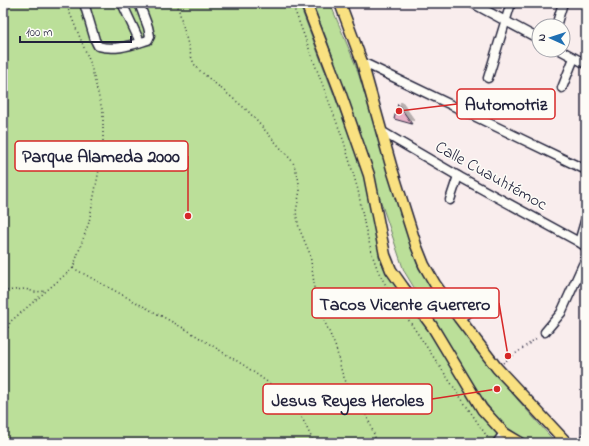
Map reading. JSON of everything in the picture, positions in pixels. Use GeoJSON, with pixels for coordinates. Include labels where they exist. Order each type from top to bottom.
{"type":"FeatureCollection","features":[{"type":"Feature","properties":{"kind":"main road"},"geometry":{"type":"LineString","coordinates":[[306,3],[340,92],[369,175],[388,263],[402,287],[443,343],[482,409],[504,433],[521,443]]}},
{"type":"Feature","properties":{"kind":"main road"},"geometry":{"type":"LineString","coordinates":[[340,3],[362,62],[381,131],[416,245],[424,265],[435,284],[459,318],[497,368],[567,443]]}},
{"type":"Feature","properties":{"kind":"street"},"geometry":{"type":"LineString","coordinates":[[84,3],[98,46],[112,49],[121,48],[148,40],[150,36],[140,3]]}},
{"type":"Feature","properties":{"kind":"street"},"geometry":{"type":"LineString","coordinates":[[122,3],[140,42]]}},
{"type":"Feature","properties":{"kind":"street"},"geometry":{"type":"LineString","coordinates":[[472,3],[531,35]]}},
{"type":"Feature","properties":{"kind":"street"},"geometry":{"type":"LineString","coordinates":[[488,78],[511,3]]}},
{"type":"Feature","properties":{"kind":"street"},"geometry":{"type":"LineString","coordinates":[[558,18],[563,3]]}},
{"type":"Feature","properties":{"kind":"street"},"geometry":{"type":"LineString","coordinates":[[571,56],[586,64]]}},
{"type":"Feature","properties":{"kind":"street"},"geometry":{"type":"LineString","coordinates":[[562,88],[574,58]]}},
{"type":"Feature","properties":{"kind":"street"},"geometry":{"type":"LineString","coordinates":[[362,62],[586,170]]}},
{"type":"Feature","properties":{"kind":"street","name":"Calle Cuauhtémoc"},"geometry":{"type":"LineString","coordinates":[[381,131],[458,176],[583,245]]}},
{"type":"Feature","properties":{"kind":"street"},"geometry":{"type":"LineString","coordinates":[[450,200],[458,176]]}},
{"type":"Feature","properties":{"kind":"street"},"geometry":{"type":"LineString","coordinates":[[583,245],[586,218]]}},
{"type":"Feature","properties":{"kind":"street"},"geometry":{"type":"LineString","coordinates":[[545,332],[561,313],[586,258]]}},
{"type":"Feature","properties":{"kind":"street"},"geometry":{"type":"LineString","coordinates":[[459,318],[485,303]]}},
{"type":"Feature","properties":{"kind":"street"},"geometry":{"type":"LineString","coordinates":[[497,443],[504,433]]}},
{"type":"Feature","properties":{"kind":"street"},"geometry":{"type":"LineString","coordinates":[[585,443],[586,438]]}},
{"type":"Feature","properties":{"kind":"path"},"geometry":{"type":"LineString","coordinates":[[3,343],[10,322],[73,268],[89,222],[99,170],[103,143],[103,114],[90,62],[69,11],[63,3]]}},
{"type":"Feature","properties":{"kind":"path"},"geometry":{"type":"LineString","coordinates":[[177,3],[194,64],[199,70],[248,111],[293,162],[298,177],[300,190],[296,212],[299,228],[310,254],[314,283],[314,301],[336,348],[342,373],[351,394],[366,415],[377,443]]}},
{"type":"Feature","properties":{"kind":"path"},"geometry":{"type":"LineString","coordinates":[[292,3],[344,142],[358,190],[369,242],[378,271],[389,291],[492,443]]}},
{"type":"Feature","properties":{"kind":"path"},"geometry":{"type":"LineString","coordinates":[[73,268],[187,330],[245,366],[287,396],[296,405],[314,443]]}},
{"type":"Feature","properties":{"kind":"path"},"geometry":{"type":"LineString","coordinates":[[3,291],[25,289],[35,292],[46,291]]}},
{"type":"Feature","properties":{"kind":"path"},"geometry":{"type":"LineString","coordinates":[[497,368],[545,332]]}},
{"type":"Feature","properties":{"kind":"path"},"geometry":{"type":"LineString","coordinates":[[3,435],[5,443]]}},
{"type":"Feature","properties":{"kind":"green space"},"geometry":{"type":"Polygon","coordinates":[[[3,3],[299,3],[362,168],[384,264],[441,342],[475,407],[509,443],[3,443],[3,3]]]}},
{"type":"Feature","properties":{"kind":"green space"},"geometry":{"type":"Polygon","coordinates":[[[312,3],[330,3],[356,66],[419,269],[518,400],[556,443],[530,443],[501,423],[476,390],[404,271],[327,40],[312,3]]]}},
{"type":"Feature","properties":{"kind":"building"},"geometry":{"type":"Polygon","coordinates":[[[398,104],[412,124],[394,119],[398,104]]]}},
{"type":"Feature","properties":{"kind":"place","name":"Automotriz"},"geometry":{"type":"Point","coordinates":[399,111]}},
{"type":"Feature","properties":{"kind":"place","name":"Parque Alameda 2000"},"geometry":{"type":"Point","coordinates":[188,216]}},
{"type":"Feature","properties":{"kind":"place","name":"Tacos Vicente Guerrero"},"geometry":{"type":"Point","coordinates":[508,356]}},
{"type":"Feature","properties":{"kind":"place","name":"Jesus Reyes Heroles"},"geometry":{"type":"Point","coordinates":[497,389]}}]}
